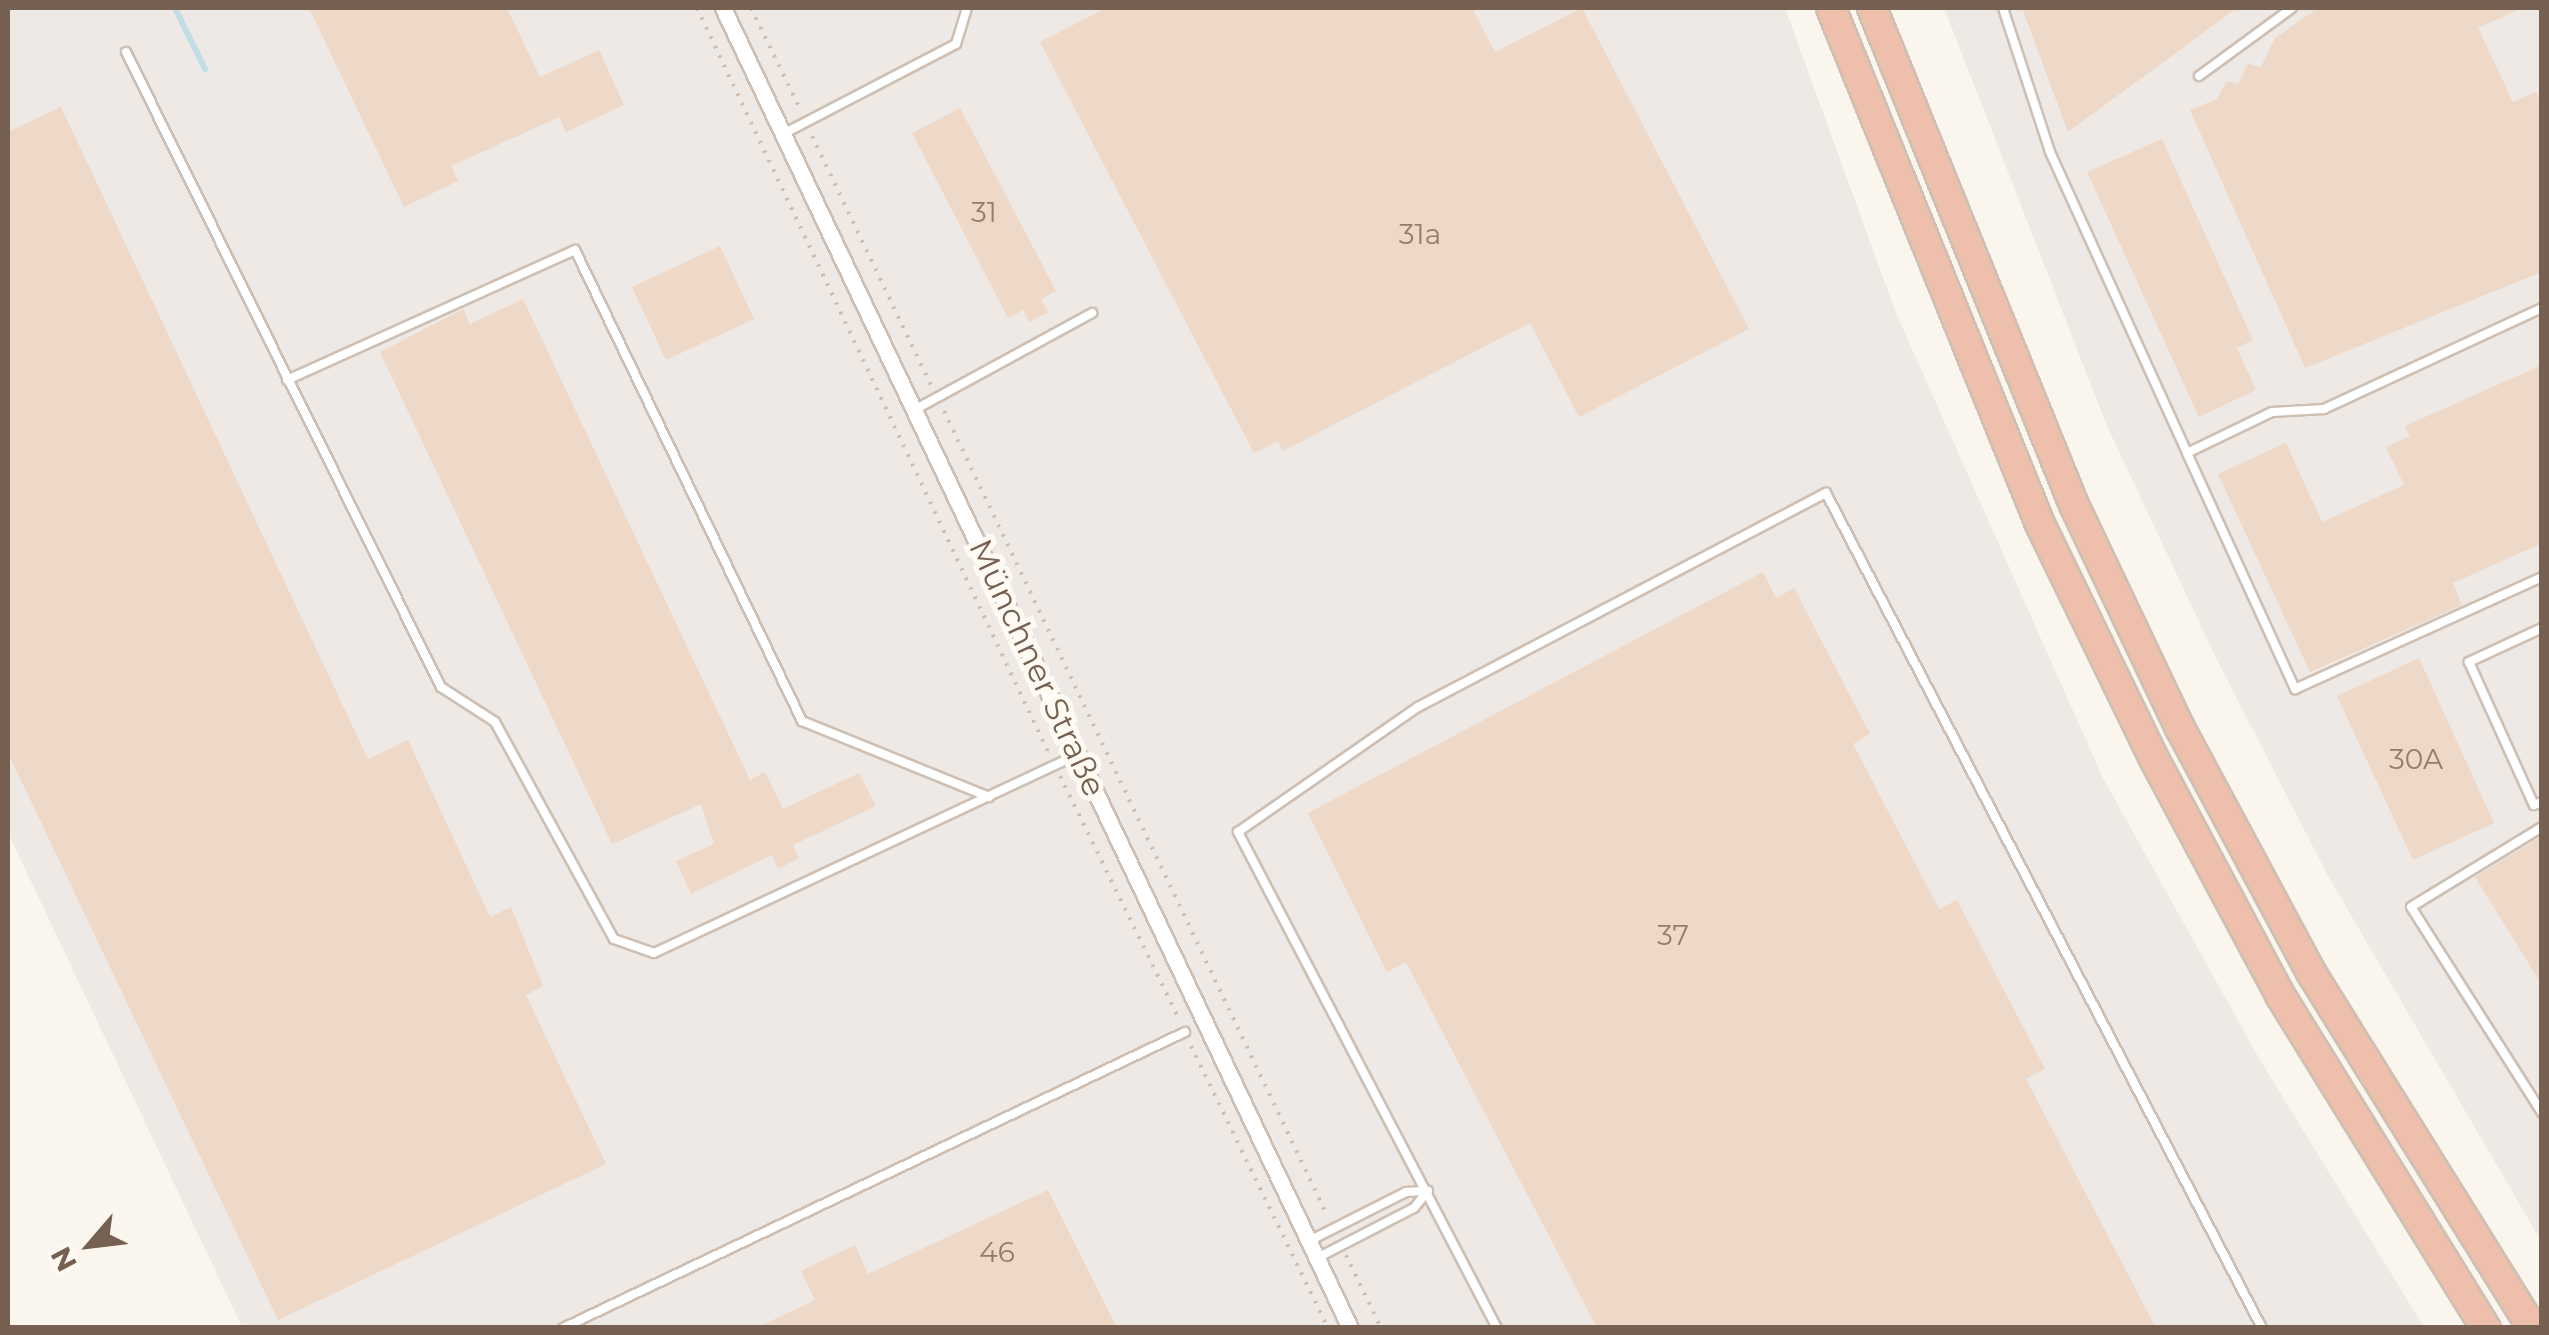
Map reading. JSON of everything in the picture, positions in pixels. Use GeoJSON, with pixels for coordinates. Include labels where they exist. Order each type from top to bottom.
{"type":"FeatureCollection","features":[{"type":"Feature","properties":{"kind":"highway"},"geometry":{"type":"LineString","coordinates":[[1830,8],[2040,524],[2153,756],[2280,995],[2486,1328]]}},
{"type":"Feature","properties":{"kind":"highway"},"geometry":{"type":"LineString","coordinates":[[1872,8],[2066,487],[2180,728],[2312,974],[2532,1328]]}},
{"type":"Feature","properties":{"kind":"street","name":"Münchner Straße"},"geometry":{"type":"LineString","coordinates":[[723,8],[1350,1328]]}},
{"type":"Feature","properties":{"kind":"lane"},"geometry":{"type":"LineString","coordinates":[[783,134],[956,44],[966,8]]}},
{"type":"Feature","properties":{"kind":"lane"},"geometry":{"type":"LineString","coordinates":[[2002,8],[2050,152],[2295,689],[2542,576]]}},
{"type":"Feature","properties":{"kind":"lane"},"geometry":{"type":"LineString","coordinates":[[2198,76],[2292,8]]}},
{"type":"Feature","properties":{"kind":"lane"},"geometry":{"type":"LineString","coordinates":[[126,52],[441,686],[495,722],[614,939],[654,953],[1078,754]]}},
{"type":"Feature","properties":{"kind":"lane"},"geometry":{"type":"LineString","coordinates":[[287,380],[575,250],[802,722],[988,796]]}},
{"type":"Feature","properties":{"kind":"lane"},"geometry":{"type":"LineString","coordinates":[[2188,452],[2272,412],[2324,408],[2542,308]]}},
{"type":"Feature","properties":{"kind":"lane"},"geometry":{"type":"LineString","coordinates":[[914,410],[1092,313]]}},
{"type":"Feature","properties":{"kind":"lane"},"geometry":{"type":"LineString","coordinates":[[1497,1328],[1238,832],[1418,706],[1826,493],[2262,1328]]}},
{"type":"Feature","properties":{"kind":"lane"},"geometry":{"type":"LineString","coordinates":[[2542,628],[2469,662],[2534,805],[2542,802]]}},
{"type":"Feature","properties":{"kind":"lane"},"geometry":{"type":"LineString","coordinates":[[2542,827],[2411,908],[2542,1113]]}},
{"type":"Feature","properties":{"kind":"lane"},"geometry":{"type":"LineString","coordinates":[[563,1328],[1185,1032]]}},
{"type":"Feature","properties":{"kind":"lane"},"geometry":{"type":"LineString","coordinates":[[1309,1241],[1406,1192],[1428,1191]]}},
{"type":"Feature","properties":{"kind":"lane"},"geometry":{"type":"LineString","coordinates":[[1318,1258],[1414,1208],[1428,1191]]}},
{"type":"Feature","properties":{"kind":"path"},"geometry":{"type":"LineString","coordinates":[[697,8],[1055,766],[1328,1328]]}},
{"type":"Feature","properties":{"kind":"path"},"geometry":{"type":"LineString","coordinates":[[751,8],[1333,1229]]}},
{"type":"Feature","properties":{"kind":"path"},"geometry":{"type":"LineString","coordinates":[[1342,1247],[1381,1328]]}},
{"type":"Feature","properties":{"kind":"shaded area"},"geometry":{"type":"Polygon","coordinates":[[[8,8],[1785,8],[1896,313],[2103,778],[2260,1060],[2424,1327],[242,1327],[8,833],[8,8]]]}},
{"type":"Feature","properties":{"kind":"shaded area"},"geometry":{"type":"Polygon","coordinates":[[[1944,8],[2541,8],[2541,1241],[2328,876],[2217,660],[2107,426],[1944,8]]]}},
{"type":"Feature","properties":{"kind":"building"},"geometry":{"type":"Polygon","coordinates":[[[309,8],[507,8],[540,77],[599,50],[624,105],[566,132],[559,117],[451,166],[458,181],[404,207],[309,8]]]}},
{"type":"Feature","properties":{"kind":"building"},"geometry":{"type":"Polygon","coordinates":[[[1106,8],[1472,8],[1495,52],[1582,8],[1749,329],[1579,417],[1530,323],[1283,451],[1278,441],[1254,453],[1040,42],[1106,8]]]}},
{"type":"Feature","properties":{"kind":"building"},"geometry":{"type":"Polygon","coordinates":[[[2022,8],[2237,8],[2068,132],[2022,8]]]}},
{"type":"Feature","properties":{"kind":"building"},"geometry":{"type":"Polygon","coordinates":[[[2318,8],[2522,8],[2478,28],[2513,102],[2536,92],[2542,102],[2542,272],[2305,368],[2190,110],[2217,99],[2227,81],[2238,84],[2248,64],[2261,67],[2275,38],[2318,8]]]}},
{"type":"Feature","properties":{"kind":"building"},"geometry":{"type":"Polygon","coordinates":[[[61,107],[368,759],[408,740],[490,917],[511,907],[543,986],[526,995],[606,1164],[278,1320],[8,753],[8,132],[61,107]]]}},
{"type":"Feature","properties":{"kind":"building"},"geometry":{"type":"Polygon","coordinates":[[[960,108],[1056,291],[1041,299],[1048,312],[1029,322],[1023,310],[1008,318],[912,133],[960,108]]]}},
{"type":"Feature","properties":{"kind":"building"},"geometry":{"type":"Polygon","coordinates":[[[2162,139],[2253,340],[2237,348],[2256,390],[2199,417],[2087,172],[2162,139]]]}},
{"type":"Feature","properties":{"kind":"building"},"geometry":{"type":"Polygon","coordinates":[[[720,246],[754,319],[666,360],[632,287],[720,246]]]}},
{"type":"Feature","properties":{"kind":"building"},"geometry":{"type":"Polygon","coordinates":[[[523,299],[750,780],[765,772],[783,809],[859,773],[876,806],[793,845],[799,858],[778,869],[772,855],[691,894],[676,861],[714,844],[701,804],[612,844],[380,352],[463,309],[470,324],[523,299]]]}},
{"type":"Feature","properties":{"kind":"building"},"geometry":{"type":"Polygon","coordinates":[[[2542,365],[2542,543],[2453,583],[2462,605],[2310,672],[2218,474],[2286,443],[2322,522],[2404,485],[2386,447],[2410,436],[2405,426],[2542,365]]]}},
{"type":"Feature","properties":{"kind":"building"},"geometry":{"type":"Polygon","coordinates":[[[1763,572],[1776,598],[1794,588],[1870,734],[1853,744],[1939,909],[1957,900],[2045,1069],[2026,1079],[2156,1328],[1597,1328],[1406,962],[1387,972],[1308,813],[1763,572]]]}},
{"type":"Feature","properties":{"kind":"building"},"geometry":{"type":"Polygon","coordinates":[[[2419,658],[2494,823],[2413,860],[2337,696],[2419,658]]]}},
{"type":"Feature","properties":{"kind":"building"},"geometry":{"type":"Polygon","coordinates":[[[2542,836],[2542,985],[2475,877],[2542,836]]]}},
{"type":"Feature","properties":{"kind":"building"},"geometry":{"type":"Polygon","coordinates":[[[1048,1190],[1117,1328],[756,1328],[815,1300],[801,1271],[855,1245],[868,1274],[1048,1190]]]}},
{"type":"Feature","properties":{"kind":"waterway"},"geometry":{"type":"LineString","coordinates":[[175,8],[205,69]]}}]}
